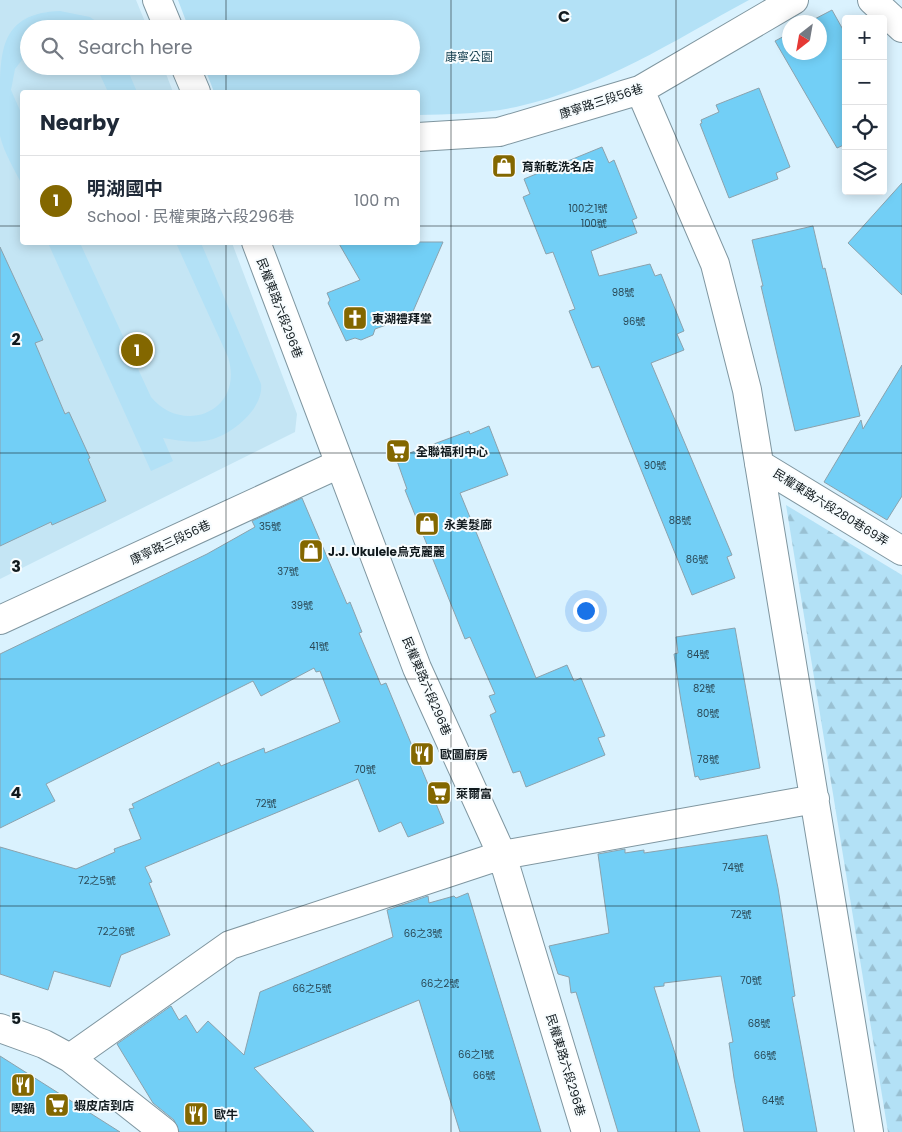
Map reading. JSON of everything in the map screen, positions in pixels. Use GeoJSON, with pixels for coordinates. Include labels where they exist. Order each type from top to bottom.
{"type":"FeatureCollection","features":[{"type":"Feature","properties":{"kind":"street"},"geometry":{"type":"LineString","coordinates":[[157,0],[165,20]]}},
{"type":"Feature","properties":{"kind":"street","name":"康寧路三段56巷"},"geometry":{"type":"LineString","coordinates":[[420,137],[499,132],[640,90],[794,0]]}},
{"type":"Feature","properties":{"kind":"street"},"geometry":{"type":"LineString","coordinates":[[872,0],[902,28]]}},
{"type":"Feature","properties":{"kind":"street"},"geometry":{"type":"LineString","coordinates":[[189,75],[195,90]]}},
{"type":"Feature","properties":{"kind":"street"},"geometry":{"type":"LineString","coordinates":[[640,90],[715,264],[747,390],[869,1132]]}},
{"type":"Feature","properties":{"kind":"street","name":"民權東路六段296巷"},"geometry":{"type":"LineString","coordinates":[[257,245],[417,668],[502,855],[586,1132]]}},
{"type":"Feature","properties":{"kind":"street","name":"康寧路三段56巷"},"geometry":{"type":"LineString","coordinates":[[0,620],[339,464]]}},
{"type":"Feature","properties":{"kind":"street","name":"民權東路六段280巷69弄"},"geometry":{"type":"LineString","coordinates":[[759,464],[902,551]]}},
{"type":"Feature","properties":{"kind":"street"},"geometry":{"type":"LineString","coordinates":[[70,1058],[230,945],[502,855],[814,799]]}},
{"type":"Feature","properties":{"kind":"street"},"geometry":{"type":"LineString","coordinates":[[0,1028],[44,1044],[70,1058],[164,1132]]}},
{"type":"Feature","properties":{"kind":"shaded area"},"geometry":{"type":"Polygon","coordinates":[[[0,0],[136,0],[144,20],[20,20],[20,75],[166,75],[172,90],[20,90],[20,245],[233,245],[297,414],[295,432],[0,579],[0,0]]]}},
{"type":"Feature","properties":{"kind":"green space","name":"康寧公園"},"geometry":{"type":"Polygon","coordinates":[[[178,0],[749,0],[636,62],[607,76],[548,99],[492,111],[420,115],[420,90],[213,90],[207,75],[420,75],[420,20],[186,20],[178,0]]]}},
{"type":"Feature","properties":{"kind":"green space"},"geometry":{"type":"Polygon","coordinates":[[[60,11],[90,17],[94,20],[25,20],[40,13],[60,11]]]}},
{"type":"Feature","properties":{"kind":"green space"},"geometry":{"type":"Polygon","coordinates":[[[20,23],[20,63],[15,69],[11,90],[20,110],[20,181],[0,136],[1,64],[3,50],[8,37],[20,23]]]}},
{"type":"Feature","properties":{"kind":"green space"},"geometry":{"type":"Polygon","coordinates":[[[100,75],[130,75],[136,90],[107,90],[100,75]]]}},
{"type":"Feature","properties":{"kind":"green space"},"geometry":{"type":"Polygon","coordinates":[[[49,245],[81,245],[151,397],[164,409],[179,415],[194,416],[208,412],[220,404],[228,392],[231,376],[228,357],[177,245],[202,245],[261,384],[261,393],[253,410],[246,418],[222,436],[207,441],[188,442],[163,438],[173,461],[151,471],[49,245]]]}},
{"type":"Feature","properties":{"kind":"green space"},"geometry":{"type":"Polygon","coordinates":[[[786,505],[902,575],[902,1132],[888,1132],[786,505]]]}},
{"type":"Feature","properties":{"kind":"building"},"geometry":{"type":"Polygon","coordinates":[[[832,10],[842,28],[842,146],[837,148],[786,60],[827,60],[827,15],[822,15],[832,10]]]}},
{"type":"Feature","properties":{"kind":"building"},"geometry":{"type":"Polygon","coordinates":[[[782,37],[782,53],[775,41],[782,37]]]}},
{"type":"Feature","properties":{"kind":"building"},"geometry":{"type":"Polygon","coordinates":[[[759,88],[790,167],[776,173],[778,179],[729,198],[700,124],[702,123],[701,120],[719,112],[716,105],[759,88]]]}},
{"type":"Feature","properties":{"kind":"building"},"geometry":{"type":"Polygon","coordinates":[[[602,147],[609,163],[614,160],[637,218],[632,220],[637,233],[591,251],[599,276],[650,264],[655,276],[661,274],[684,331],[677,334],[684,350],[651,363],[732,555],[727,557],[735,578],[692,595],[599,366],[592,368],[569,311],[575,309],[553,252],[546,254],[523,197],[530,194],[524,179],[602,147]]]}},
{"type":"Feature","properties":{"kind":"building"},"geometry":{"type":"Polygon","coordinates":[[[902,183],[902,295],[848,243],[902,183]]]}},
{"type":"Feature","properties":{"kind":"building"},"geometry":{"type":"Polygon","coordinates":[[[813,226],[823,269],[825,268],[860,416],[795,431],[752,240],[813,226]]]}},
{"type":"Feature","properties":{"kind":"building"},"geometry":{"type":"Polygon","coordinates":[[[420,242],[443,242],[411,316],[375,329],[373,335],[361,340],[355,338],[346,341],[328,303],[330,300],[327,293],[360,280],[340,245],[420,245],[420,242]]]}},
{"type":"Feature","properties":{"kind":"building"},"geometry":{"type":"Polygon","coordinates":[[[0,247],[43,340],[35,343],[65,414],[69,412],[90,458],[88,459],[106,501],[52,525],[51,522],[0,546],[0,247]]]}},
{"type":"Feature","properties":{"kind":"building"},"geometry":{"type":"Polygon","coordinates":[[[902,365],[902,496],[887,520],[824,482],[861,420],[863,429],[902,365]]]}},
{"type":"Feature","properties":{"kind":"building"},"geometry":{"type":"Polygon","coordinates":[[[489,426],[508,475],[460,493],[536,678],[567,665],[574,681],[581,678],[605,736],[598,738],[605,755],[526,787],[520,771],[513,773],[490,715],[496,712],[489,696],[495,694],[470,637],[465,639],[405,490],[407,489],[396,458],[469,431],[470,434],[489,426]]]}},
{"type":"Feature","properties":{"kind":"building"},"geometry":{"type":"Polygon","coordinates":[[[302,498],[347,604],[350,602],[362,632],[359,633],[381,685],[386,683],[444,823],[408,837],[401,822],[379,832],[358,779],[145,867],[152,882],[149,883],[170,935],[121,955],[110,987],[54,971],[48,990],[0,974],[0,847],[76,869],[115,852],[114,849],[141,839],[129,809],[134,808],[132,804],[219,762],[221,766],[264,748],[265,753],[340,722],[320,671],[316,672],[314,668],[261,696],[253,681],[46,784],[55,801],[0,828],[0,654],[207,554],[255,527],[252,521],[302,498]]]}},
{"type":"Feature","properties":{"kind":"building"},"geometry":{"type":"Polygon","coordinates":[[[735,628],[760,768],[700,780],[698,776],[695,777],[681,701],[674,654],[678,653],[676,637],[735,628]]]}},
{"type":"Feature","properties":{"kind":"building"},"geometry":{"type":"Polygon","coordinates":[[[767,835],[778,888],[795,996],[792,997],[817,1132],[744,1132],[729,1043],[733,1042],[721,976],[664,983],[664,986],[654,987],[700,1132],[618,1132],[576,992],[571,993],[569,977],[558,974],[549,946],[609,933],[598,854],[625,849],[625,853],[644,850],[644,853],[767,835]]]}},
{"type":"Feature","properties":{"kind":"building"},"geometry":{"type":"Polygon","coordinates":[[[468,893],[541,1132],[460,1132],[419,1000],[254,1068],[314,1132],[179,1132],[174,1120],[153,1103],[117,1044],[171,1006],[179,1020],[186,1015],[197,1033],[208,1021],[244,1055],[260,992],[393,937],[387,910],[428,896],[429,903],[454,896],[456,898],[468,893]]]}},
{"type":"Feature","properties":{"kind":"building"},"geometry":{"type":"Polygon","coordinates":[[[0,1056],[120,1132],[0,1132],[0,1056]]]}},
{"type":"Feature","properties":{"kind":"place","name":"育新乾洗名店"},"geometry":{"type":"Point","coordinates":[504,166]}},
{"type":"Feature","properties":{"kind":"place","name":"東湖禮拜堂"},"geometry":{"type":"Point","coordinates":[355,318]}},
{"type":"Feature","properties":{"kind":"place","name":"明湖國中"},"geometry":{"type":"Point","coordinates":[137,350]}},
{"type":"Feature","properties":{"kind":"place","name":"全聯福利中心"},"geometry":{"type":"Point","coordinates":[398,451]}},
{"type":"Feature","properties":{"kind":"place","name":"永美髮廊"},"geometry":{"type":"Point","coordinates":[427,524]}},
{"type":"Feature","properties":{"kind":"place","name":"J.J. Ukulele烏克麗麗"},"geometry":{"type":"Point","coordinates":[311,551]}},
{"type":"Feature","properties":{"kind":"place","name":"歐圖廚房"},"geometry":{"type":"Point","coordinates":[422,754]}},
{"type":"Feature","properties":{"kind":"place","name":"萊爾富"},"geometry":{"type":"Point","coordinates":[439,793]}},
{"type":"Feature","properties":{"kind":"place","name":"喫鍋"},"geometry":{"type":"Point","coordinates":[23,1085]}},
{"type":"Feature","properties":{"kind":"place","name":"蝦皮店到店"},"geometry":{"type":"Point","coordinates":[57,1105]}},
{"type":"Feature","properties":{"kind":"place","name":"歐牛"},"geometry":{"type":"Point","coordinates":[196,1114]}}]}
